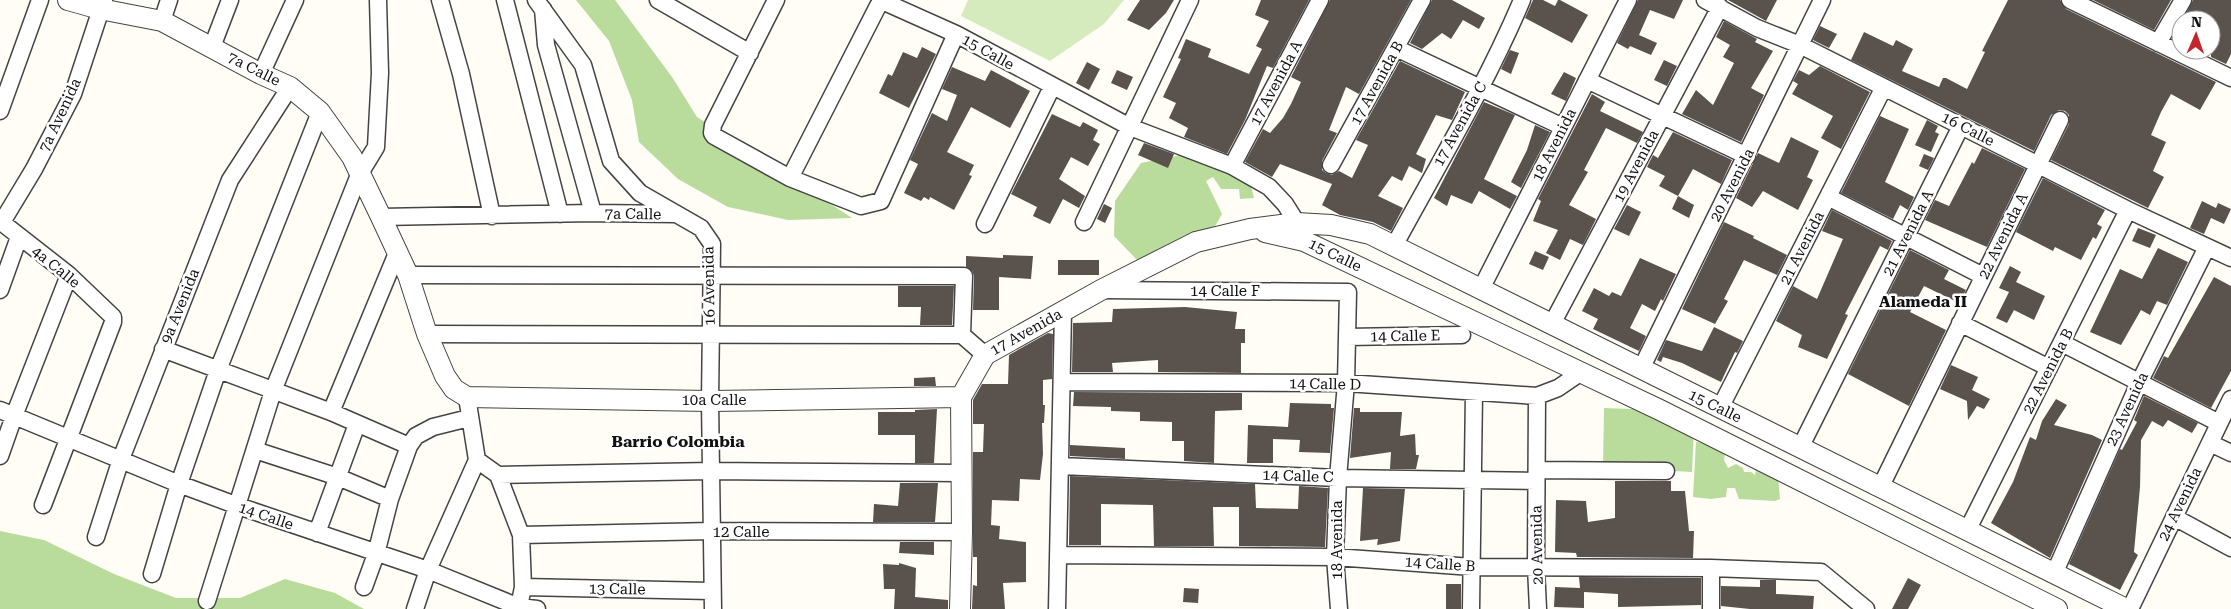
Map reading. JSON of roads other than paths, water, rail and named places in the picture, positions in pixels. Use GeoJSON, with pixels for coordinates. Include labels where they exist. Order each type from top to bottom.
{"type":"FeatureCollection","features":[{"type":"Feature","properties":{"kind":"street"},"geometry":{"type":"LineString","coordinates":[[0,111],[40,0]]}},
{"type":"Feature","properties":{"kind":"street","name":"7a Calle"},"geometry":{"type":"LineString","coordinates":[[68,0],[102,5],[162,21],[261,74],[290,87],[320,112],[352,157],[359,175],[381,217],[408,276],[427,334],[449,382],[454,389],[467,397]]}},
{"type":"Feature","properties":{"kind":"street"},"geometry":{"type":"LineString","coordinates":[[162,21],[169,0]]}},
{"type":"Feature","properties":{"kind":"street"},"geometry":{"type":"LineString","coordinates":[[212,47],[230,0]]}},
{"type":"Feature","properties":{"kind":"street"},"geometry":{"type":"LineString","coordinates":[[261,74],[295,0]]}},
{"type":"Feature","properties":{"kind":"street"},"geometry":{"type":"LineString","coordinates":[[208,601],[273,391],[359,175],[376,148],[380,64],[378,0]]}},
{"type":"Feature","properties":{"kind":"street"},"geometry":{"type":"LineString","coordinates":[[440,0],[461,74],[492,216]]}},
{"type":"Feature","properties":{"kind":"street"},"geometry":{"type":"LineString","coordinates":[[505,0],[560,214]]}},
{"type":"Feature","properties":{"kind":"street"},"geometry":{"type":"LineString","coordinates":[[658,0],[750,53]]}},
{"type":"Feature","properties":{"kind":"street"},"geometry":{"type":"LineString","coordinates":[[776,0],[713,125],[712,133],[714,136],[790,178],[861,206],[881,201],[956,34]]}},
{"type":"Feature","properties":{"kind":"street"},"geometry":{"type":"LineString","coordinates":[[790,178],[881,0]]}},
{"type":"Feature","properties":{"kind":"street","name":"15 Calle"},"geometry":{"type":"LineString","coordinates":[[881,0],[956,34],[1130,127],[1232,166],[1269,187],[1285,204],[1300,232],[2056,609]]}},
{"type":"Feature","properties":{"kind":"street"},"geometry":{"type":"LineString","coordinates":[[1084,222],[1190,0]]}},
{"type":"Feature","properties":{"kind":"street","name":"17 Avenida A"},"geometry":{"type":"LineString","coordinates":[[1232,166],[1320,0]]}},
{"type":"Feature","properties":{"kind":"street","name":"17 Avenida B"},"geometry":{"type":"LineString","coordinates":[[1331,165],[1422,0]]}},
{"type":"Feature","properties":{"kind":"street","name":"17 Avenida C"},"geometry":{"type":"LineString","coordinates":[[1394,246],[1481,89],[1522,0]]}},
{"type":"Feature","properties":{"kind":"street","name":"18 Avenida"},"geometry":{"type":"LineString","coordinates":[[1481,289],[1628,0]]}},
{"type":"Feature","properties":{"kind":"street","name":"16 Calle"},"geometry":{"type":"LineString","coordinates":[[1705,0],[1757,28],[1800,45],[2128,210],[2231,258]]}},
{"type":"Feature","properties":{"kind":"street","name":"20 Avenida"},"geometry":{"type":"LineString","coordinates":[[1642,369],[1822,0]]}},
{"type":"Feature","properties":{"kind":"street"},"geometry":{"type":"LineString","coordinates":[[2070,0],[2231,78]]}},
{"type":"Feature","properties":{"kind":"street"},"geometry":{"type":"LineString","coordinates":[[2158,43],[2183,0]]}},
{"type":"Feature","properties":{"kind":"street"},"geometry":{"type":"LineString","coordinates":[[540,4],[546,46],[593,213]]}},
{"type":"Feature","properties":{"kind":"street","name":"16 Avenida"},"geometry":{"type":"LineString","coordinates":[[540,4],[584,65],[612,161],[640,193],[701,228],[712,244],[710,335],[712,609]]}},
{"type":"Feature","properties":{"kind":"street","name":"7a Avenida"},"geometry":{"type":"LineString","coordinates":[[1,222],[34,169],[73,94],[102,5]]}},
{"type":"Feature","properties":{"kind":"street","name":"19 Avenida"},"geometry":{"type":"LineString","coordinates":[[1552,324],[1720,7]]}},
{"type":"Feature","properties":{"kind":"street"},"geometry":{"type":"LineString","coordinates":[[1396,48],[1563,127]]}},
{"type":"Feature","properties":{"kind":"street"},"geometry":{"type":"LineString","coordinates":[[1587,80],[1747,156]]}},
{"type":"Feature","properties":{"kind":"street","name":"9a Avenida"},"geometry":{"type":"LineString","coordinates":[[96,538],[121,459],[230,180],[290,87]]}},
{"type":"Feature","properties":{"kind":"street"},"geometry":{"type":"LineString","coordinates":[[985,224],[1052,87]]}},
{"type":"Feature","properties":{"kind":"street","name":"21 Avenida"},"geometry":{"type":"LineString","coordinates":[[1720,408],[1884,87]]}},
{"type":"Feature","properties":{"kind":"street"},"geometry":{"type":"LineString","coordinates":[[152,574],[179,484],[218,370],[320,112]]}},
{"type":"Feature","properties":{"kind":"street","name":"22 Avenida A"},"geometry":{"type":"LineString","coordinates":[[1880,488],[2060,120]]}},
{"type":"Feature","properties":{"kind":"street","name":"21 Avenida A"},"geometry":{"type":"LineString","coordinates":[[1800,448],[1962,126]]}},
{"type":"Feature","properties":{"kind":"street"},"geometry":{"type":"LineString","coordinates":[[1828,197],[1983,276]]}},
{"type":"Feature","properties":{"kind":"street","name":"22 Avenida B"},"geometry":{"type":"LineString","coordinates":[[1967,531],[2128,210]]}},
{"type":"Feature","properties":{"kind":"street","name":"7a Calle"},"geometry":{"type":"LineString","coordinates":[[381,217],[593,213],[675,214]]}},
{"type":"Feature","properties":{"kind":"street","name":"4a Calle"},"geometry":{"type":"LineString","coordinates":[[1,222],[69,275],[111,313],[113,322],[68,438]]}},
{"type":"Feature","properties":{"kind":"street","name":"15 Calle"},"geometry":{"type":"LineString","coordinates":[[1300,232],[1339,226],[1370,234],[2126,609]]}},
{"type":"Feature","properties":{"kind":"street","name":"17 Avenida"},"geometry":{"type":"LineString","coordinates":[[961,397],[985,355],[1101,290],[1196,242],[1250,228],[1300,232]]}},
{"type":"Feature","properties":{"kind":"street"},"geometry":{"type":"LineString","coordinates":[[0,290],[19,237]]}},
{"type":"Feature","properties":{"kind":"street","name":"23 Avenida"},"geometry":{"type":"LineString","coordinates":[[2054,574],[2139,383],[2207,247]]}},
{"type":"Feature","properties":{"kind":"street"},"geometry":{"type":"LineString","coordinates":[[331,412],[398,253]]}},
{"type":"Feature","properties":{"kind":"street"},"geometry":{"type":"LineString","coordinates":[[0,456],[7,413],[69,275]]}},
{"type":"Feature","properties":{"kind":"street"},"geometry":{"type":"LineString","coordinates":[[408,276],[964,276],[962,334]]}},
{"type":"Feature","properties":{"kind":"street","name":"14 Calle F"},"geometry":{"type":"LineString","coordinates":[[1101,290],[1348,292]]}},
{"type":"Feature","properties":{"kind":"street","name":"18 Avenida"},"geometry":{"type":"LineString","coordinates":[[1339,609],[1335,557],[1338,478],[1346,383],[1348,292]]}},
{"type":"Feature","properties":{"kind":"street"},"geometry":{"type":"LineString","coordinates":[[1057,609],[1063,311]]}},
{"type":"Feature","properties":{"kind":"street"},"geometry":{"type":"LineString","coordinates":[[1960,323],[2049,368]]}},
{"type":"Feature","properties":{"kind":"street"},"geometry":{"type":"LineString","coordinates":[[427,334],[962,334],[985,355]]}},
{"type":"Feature","properties":{"kind":"street","name":"14 Calle E"},"geometry":{"type":"LineString","coordinates":[[1347,337],[1462,335]]}},
{"type":"Feature","properties":{"kind":"street"},"geometry":{"type":"LineString","coordinates":[[2062,343],[2220,423]]}},
{"type":"Feature","properties":{"kind":"street"},"geometry":{"type":"LineString","coordinates":[[163,348],[331,412],[409,446]]}},
{"type":"Feature","properties":{"kind":"street","name":"14 Calle D"},"geometry":{"type":"LineString","coordinates":[[1062,382],[1346,383],[1537,396],[1558,388],[1580,373]]}},
{"type":"Feature","properties":{"kind":"street"},"geometry":{"type":"LineString","coordinates":[[1471,609],[1474,393]]}},
{"type":"Feature","properties":{"kind":"street","name":"20 Avenida"},"geometry":{"type":"LineString","coordinates":[[1537,396],[1536,567],[1538,609]]}},
{"type":"Feature","properties":{"kind":"street"},"geometry":{"type":"LineString","coordinates":[[415,609],[428,570],[477,460],[467,397]]}},
{"type":"Feature","properties":{"kind":"street","name":"10a Calle"},"geometry":{"type":"LineString","coordinates":[[467,397],[710,401],[961,397]]}},
{"type":"Feature","properties":{"kind":"street"},"geometry":{"type":"LineString","coordinates":[[960,609],[962,532],[961,397]]}},
{"type":"Feature","properties":{"kind":"street","name":"24 Avenida"},"geometry":{"type":"LineString","coordinates":[[2130,609],[2231,399]]}},
{"type":"Feature","properties":{"kind":"street","name":"14 Calle"},"geometry":{"type":"LineString","coordinates":[[7,413],[179,484],[238,506],[428,570],[519,607],[537,609]]}},
{"type":"Feature","properties":{"kind":"street"},"geometry":{"type":"LineString","coordinates":[[364,587],[376,554],[390,499],[409,446],[416,436],[433,427],[469,418]]}},
{"type":"Feature","properties":{"kind":"street"},"geometry":{"type":"LineString","coordinates":[[317,533],[358,424]]}},
{"type":"Feature","properties":{"kind":"street"},"geometry":{"type":"LineString","coordinates":[[43,505],[68,438]]}},
{"type":"Feature","properties":{"kind":"street"},"geometry":{"type":"LineString","coordinates":[[2210,443],[2231,453]]}},
{"type":"Feature","properties":{"kind":"street"},"geometry":{"type":"LineString","coordinates":[[255,450],[338,477],[390,499]]}},
{"type":"Feature","properties":{"kind":"street"},"geometry":{"type":"LineString","coordinates":[[477,460],[498,475],[521,535],[523,587],[519,607]]}},
{"type":"Feature","properties":{"kind":"street","name":"14 Calle C"},"geometry":{"type":"LineString","coordinates":[[1061,466],[1338,478],[1473,479],[1666,471]]}},
{"type":"Feature","properties":{"kind":"street"},"geometry":{"type":"LineString","coordinates":[[498,475],[711,471],[962,473]]}},
{"type":"Feature","properties":{"kind":"street"},"geometry":{"type":"LineString","coordinates":[[2174,517],[2231,548]]}},
{"type":"Feature","properties":{"kind":"street","name":"12 Calle"},"geometry":{"type":"LineString","coordinates":[[521,535],[712,531],[962,532]]}},
{"type":"Feature","properties":{"kind":"street","name":"14 Calle B"},"geometry":{"type":"LineString","coordinates":[[1058,555],[1335,557],[1472,567],[1711,568],[1821,572],[1866,609]]}},
{"type":"Feature","properties":{"kind":"street"},"geometry":{"type":"LineString","coordinates":[[1711,568],[1711,609]]}},
{"type":"Feature","properties":{"kind":"street","name":"13 Calle"},"geometry":{"type":"LineString","coordinates":[[523,587],[711,591]]}},
{"type":"Feature","properties":{"kind":"district","name":"Alameda II"},"geometry":{"type":"Point","coordinates":[1923,301]}},
{"type":"Feature","properties":{"kind":"district","name":"Barrio Colombia"},"geometry":{"type":"Point","coordinates":[678,441]}}]}
